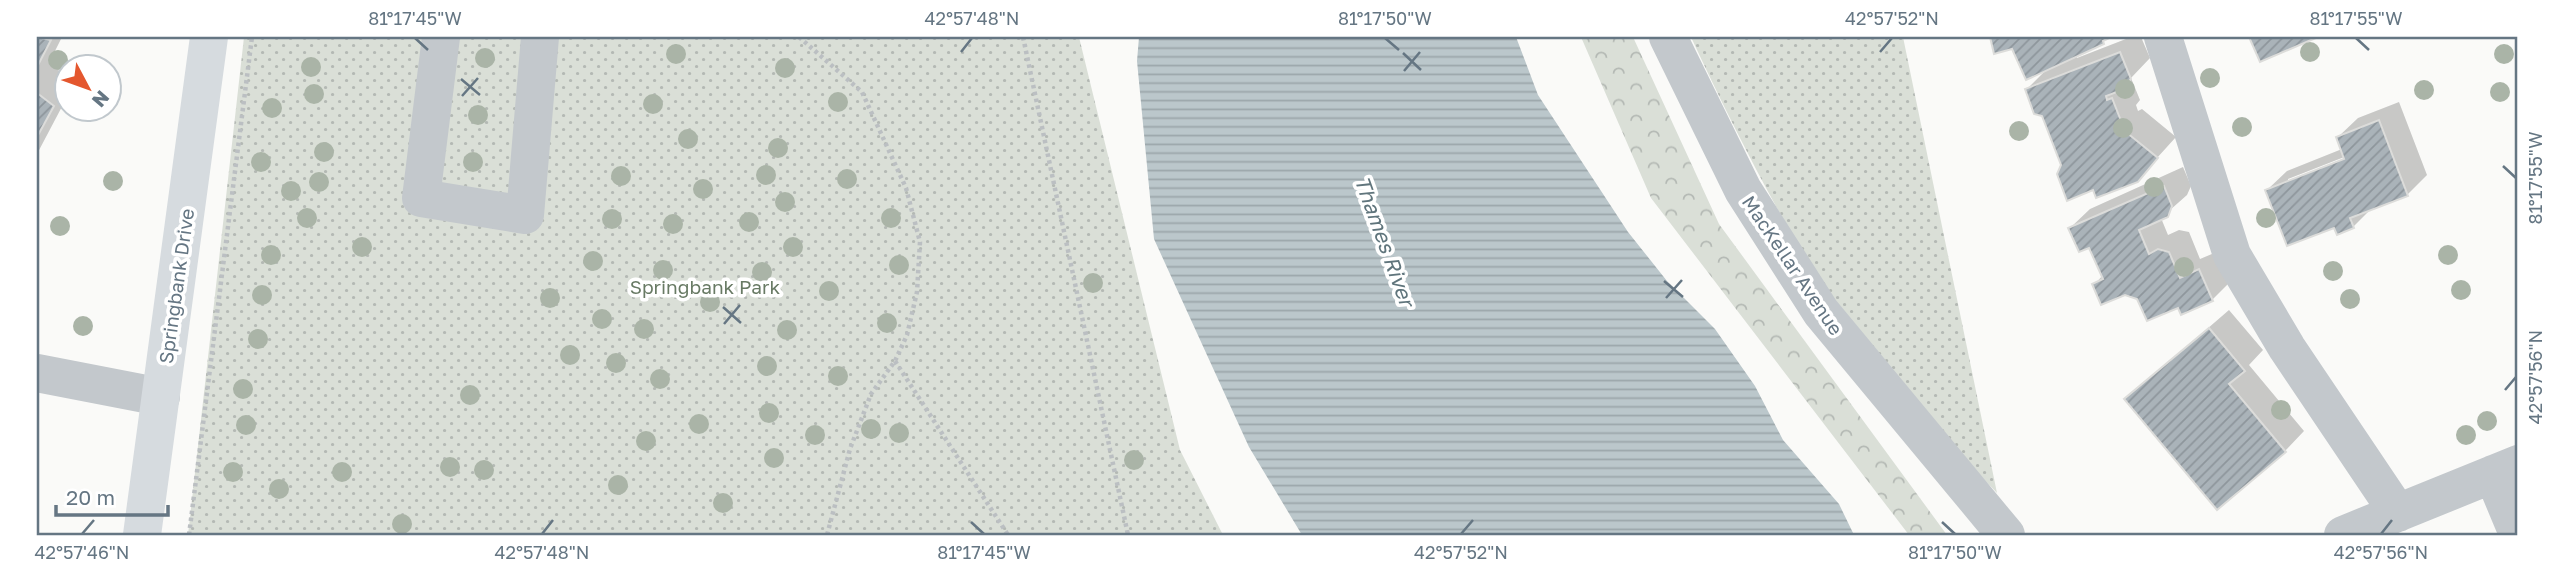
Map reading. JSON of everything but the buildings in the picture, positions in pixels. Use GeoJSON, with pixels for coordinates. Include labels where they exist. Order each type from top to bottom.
{"type":"FeatureCollection","features":[{"type":"Feature","properties":{"kind":"main road","name":"Springbank Drive"},"geometry":{"type":"LineString","coordinates":[[142,535],[209,37]]}},
{"type":"Feature","properties":{"kind":"street"},"geometry":{"type":"LineString","coordinates":[[441,37],[421,198],[525,215],[540,37]]}},
{"type":"Feature","properties":{"kind":"street","name":"MacKellar Avenue"},"geometry":{"type":"LineString","coordinates":[[1668,37],[1743,190],[1821,312],[1984,513],[2006,535]]}},
{"type":"Feature","properties":{"kind":"street"},"geometry":{"type":"LineString","coordinates":[[2163,37],[2232,255],[2287,348],[2398,513]]}},
{"type":"Feature","properties":{"kind":"street"},"geometry":{"type":"LineString","coordinates":[[37,373],[161,397]]}},
{"type":"Feature","properties":{"kind":"street"},"geometry":{"type":"LineString","coordinates":[[2343,535],[2505,469],[2518,534]]}},
{"type":"Feature","properties":{"kind":"path"},"geometry":{"type":"LineString","coordinates":[[189,535],[252,37]]}},
{"type":"Feature","properties":{"kind":"path"},"geometry":{"type":"LineString","coordinates":[[799,37],[862,92],[906,188],[920,242],[917,292],[907,335],[895,361],[871,394],[850,449],[827,535]]}},
{"type":"Feature","properties":{"kind":"path"},"geometry":{"type":"LineString","coordinates":[[1023,37],[1128,535]]}},
{"type":"Feature","properties":{"kind":"path"},"geometry":{"type":"LineString","coordinates":[[895,361],[1008,535]]}},
{"type":"Feature","properties":{"kind":"green space","name":"Springbank Park"},"geometry":{"type":"Polygon","coordinates":[[[244,37],[1079,37],[1180,450],[1223,535],[188,535],[244,37]]]}},
{"type":"Feature","properties":{"kind":"green space"},"geometry":{"type":"Polygon","coordinates":[[[1581,37],[1633,37],[1719,224],[1947,535],[1909,535],[1651,198],[1581,37]]]}},
{"type":"Feature","properties":{"kind":"green space"},"geometry":{"type":"Polygon","coordinates":[[[1691,37],[1903,37],[1997,493],[1889,372],[1816,274],[1754,165],[1691,37]]]}},
{"type":"Feature","properties":{"kind":"water","name":"Thames River"},"geometry":{"type":"Polygon","coordinates":[[[1139,37],[1516,37],[1538,95],[1628,232],[1667,281],[1715,329],[1755,386],[1783,440],[1839,504],[1854,535],[1302,535],[1249,447],[1154,239],[1137,61],[1139,37]]]}}]}
